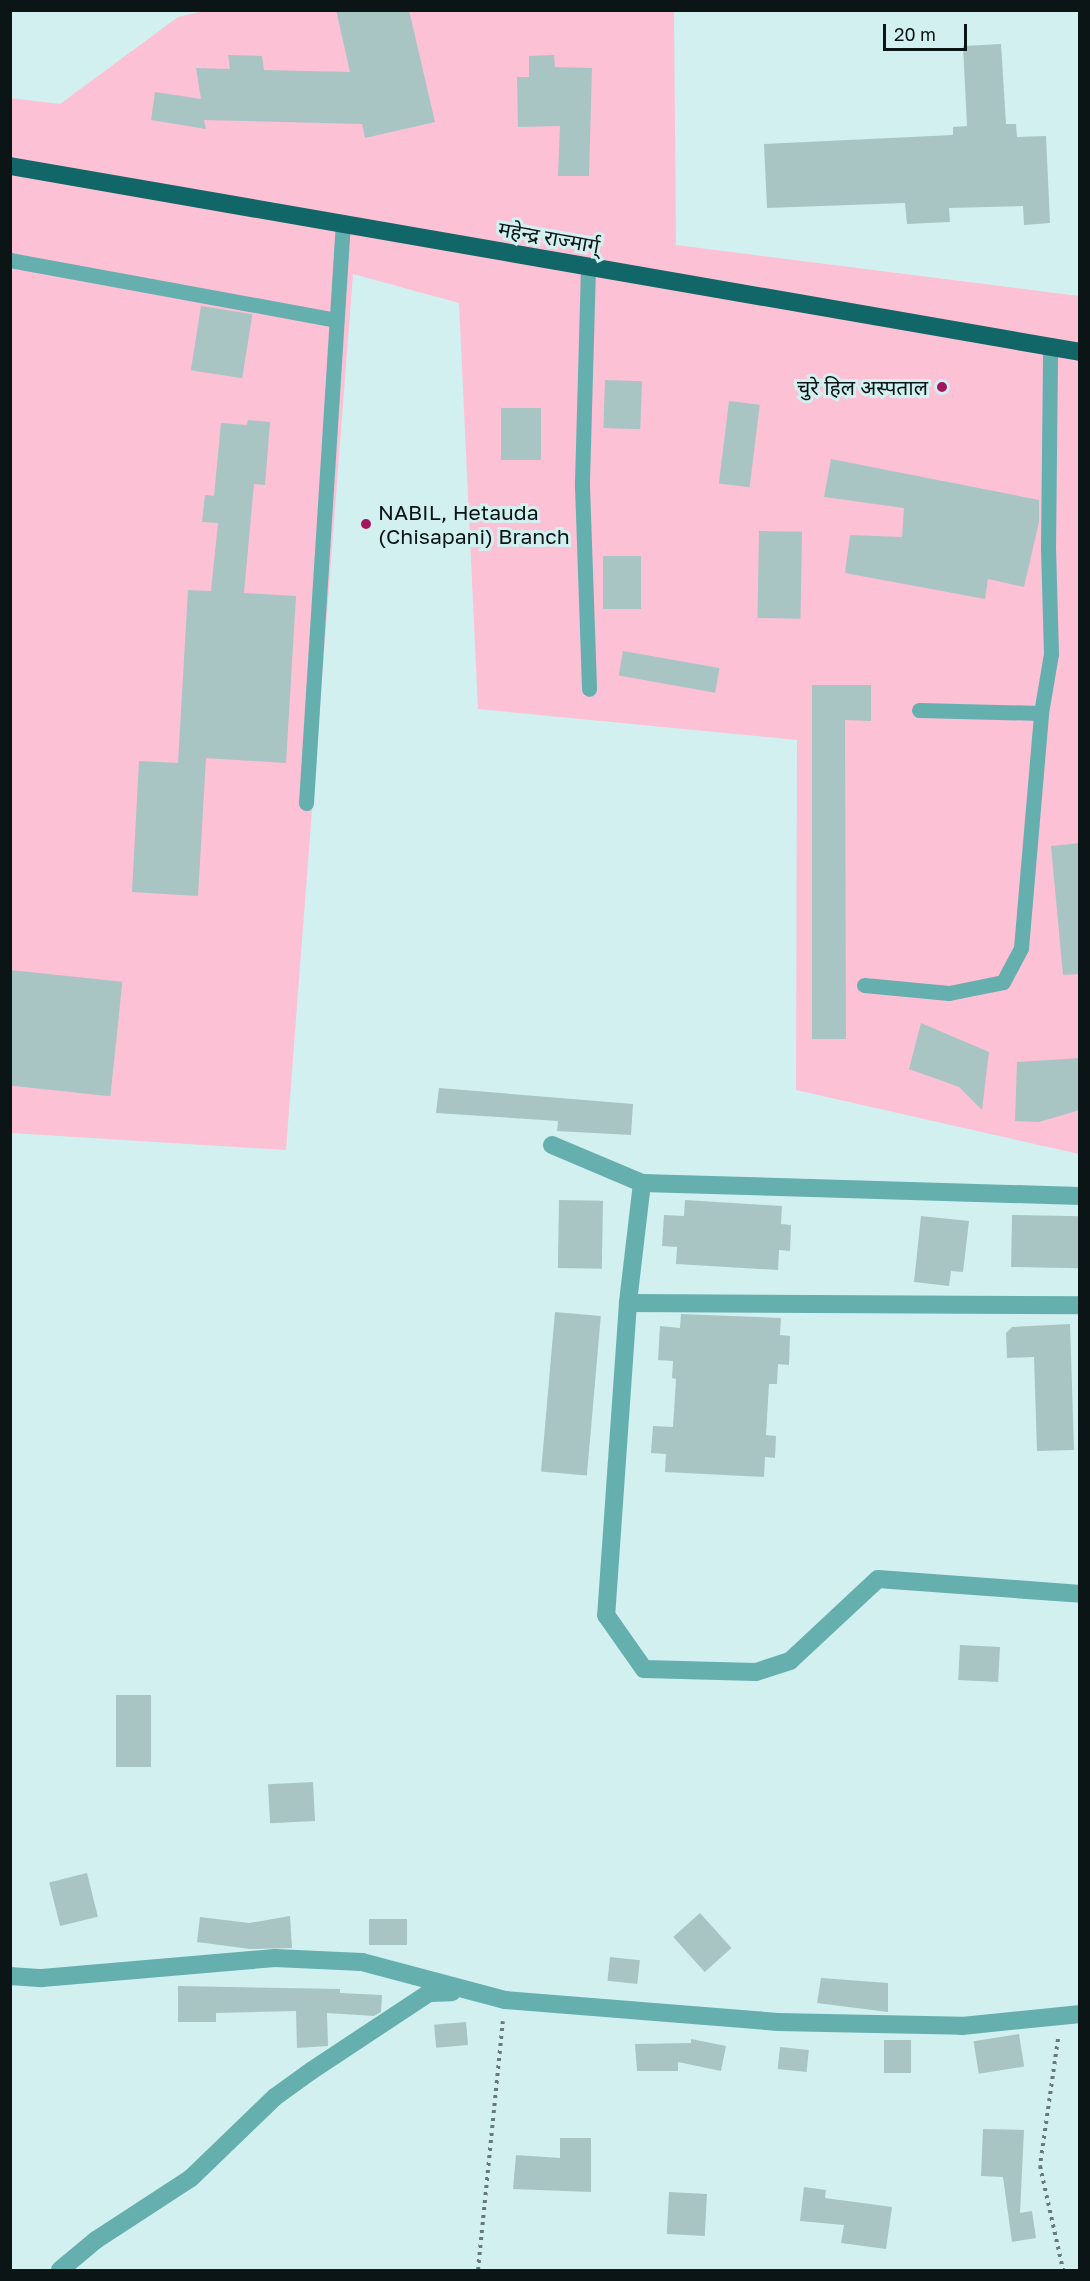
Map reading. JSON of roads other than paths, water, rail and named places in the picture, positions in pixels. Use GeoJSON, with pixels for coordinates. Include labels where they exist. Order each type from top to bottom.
{"type":"FeatureCollection","features":[{"type":"Feature","properties":{"kind":"highway","name":"महेन्द्र राज्मार्ग्"},"geometry":{"type":"LineString","coordinates":[[10,166],[343,222],[1080,352]]}},
{"type":"Feature","properties":{"kind":"street"},"geometry":{"type":"LineString","coordinates":[[552,1145],[642,1183],[1080,1196]]}},
{"type":"Feature","properties":{"kind":"street"},"geometry":{"type":"LineString","coordinates":[[642,1183],[628,1303],[606,1615],[645,1669],[756,1672],[790,1661],[878,1579],[1080,1594]]}},
{"type":"Feature","properties":{"kind":"street"},"geometry":{"type":"LineString","coordinates":[[628,1303],[1080,1305]]}},
{"type":"Feature","properties":{"kind":"street"},"geometry":{"type":"LineString","coordinates":[[10,1976],[42,1978],[275,1958],[362,1962],[505,2000],[890,2027],[962,2026],[1080,2014]]}},
{"type":"Feature","properties":{"kind":"street"},"geometry":{"type":"LineString","coordinates":[[60,2271],[96,2240],[191,2178],[274,2097],[311,2070],[429,1993],[469,1991]]}},
{"type":"Feature","properties":{"kind":"lane"},"geometry":{"type":"LineString","coordinates":[[306,804],[343,222]]}},
{"type":"Feature","properties":{"kind":"lane"},"geometry":{"type":"LineString","coordinates":[[10,260],[336,320]]}},
{"type":"Feature","properties":{"kind":"lane"},"geometry":{"type":"LineString","coordinates":[[588,267],[582,486],[589,689]]}},
{"type":"Feature","properties":{"kind":"lane"},"geometry":{"type":"LineString","coordinates":[[864,985],[949,993],[1003,982],[1021,948],[1041,713],[1051,654],[1048,549],[1050,346]]}},
{"type":"Feature","properties":{"kind":"lane"},"geometry":{"type":"LineString","coordinates":[[920,710],[1041,713]]}},
{"type":"Feature","properties":{"kind":"place","name":"चुरे हिल अस्पताल"},"geometry":{"type":"Point","coordinates":[942,387]}},
{"type":"Feature","properties":{"kind":"place","name":"NABIL, Hetauda (Chisapani) Branch"},"geometry":{"type":"Point","coordinates":[366,524]}}]}
